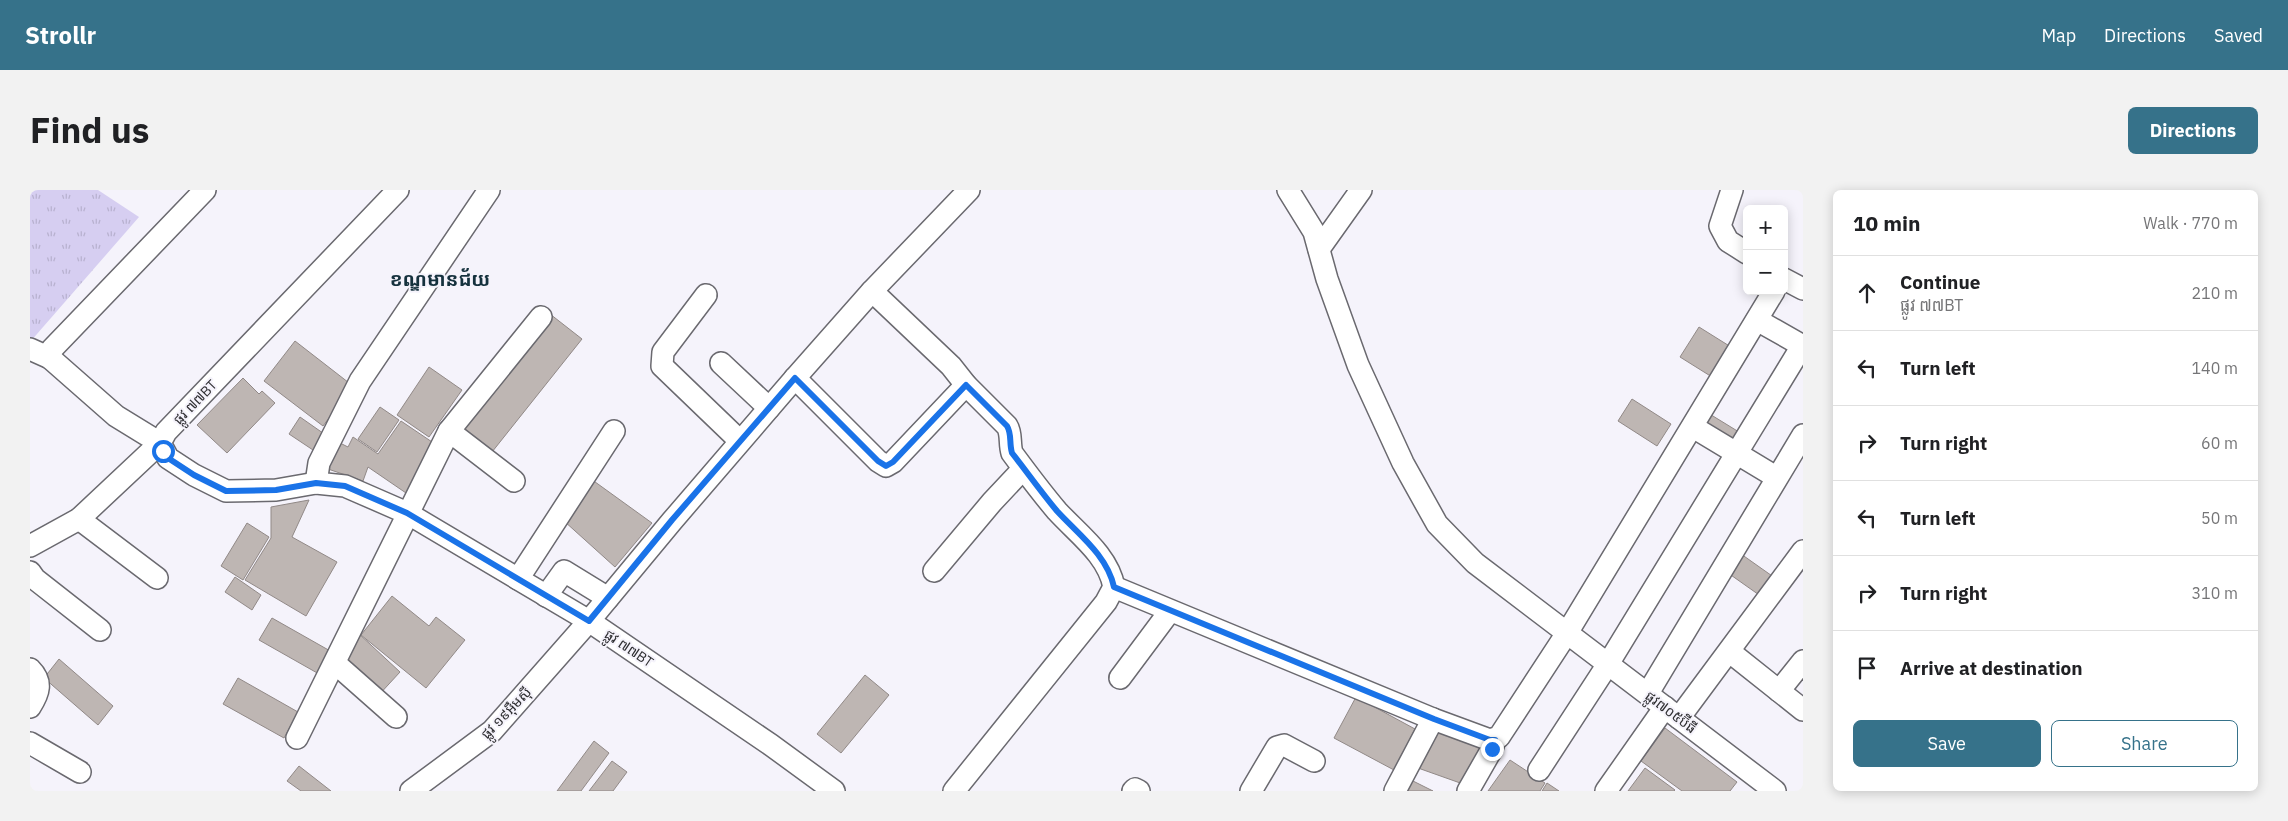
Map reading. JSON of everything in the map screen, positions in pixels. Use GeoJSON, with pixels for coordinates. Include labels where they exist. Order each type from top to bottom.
{"type":"FeatureCollection","features":[{"type":"Feature","properties":{"kind":"street"},"geometry":{"type":"LineString","coordinates":[[50,358],[52,349],[206,190]]}},
{"type":"Feature","properties":{"kind":"street","name":"ផ្លូវ ៧៧BT"},"geometry":{"type":"LineString","coordinates":[[398,190],[166,432],[160,443],[168,458],[194,475],[226,491],[276,490],[316,483],[345,486],[407,513],[589,621],[771,745],[834,791]]}},
{"type":"Feature","properties":{"kind":"street"},"geometry":{"type":"LineString","coordinates":[[316,483],[319,464],[360,381],[489,190]]}},
{"type":"Feature","properties":{"kind":"street","name":"ផ្លូវ ១៩អ៊ឹមស៊ី"},"geometry":{"type":"LineString","coordinates":[[411,791],[492,731],[589,621],[795,378],[872,291],[969,190]]}},
{"type":"Feature","properties":{"kind":"street","name":"ផ្លូវ៧០៥ប៊ីធី"},"geometry":{"type":"LineString","coordinates":[[1288,190],[1314,232],[1327,279],[1358,365],[1403,463],[1436,524],[1475,563],[1672,712],[1751,784],[1775,791]]}},
{"type":"Feature","properties":{"kind":"street"},"geometry":{"type":"LineString","coordinates":[[1319,250],[1361,190]]}},
{"type":"Feature","properties":{"kind":"street"},"geometry":{"type":"LineString","coordinates":[[1732,190],[1720,226],[1728,241],[1743,250]]}},
{"type":"Feature","properties":{"kind":"street"},"geometry":{"type":"LineString","coordinates":[[1788,281],[1803,289]]}},
{"type":"Feature","properties":{"kind":"street"},"geometry":{"type":"LineString","coordinates":[[872,291],[951,366],[966,385],[1007,426],[1011,432],[1010,446],[1012,453],[1023,469],[1107,566],[1114,587],[1106,602],[954,791]]}},
{"type":"Feature","properties":{"kind":"street"},"geometry":{"type":"LineString","coordinates":[[706,295],[663,352],[662,366],[740,441]]}},
{"type":"Feature","properties":{"kind":"street"},"geometry":{"type":"LineString","coordinates":[[1114,587],[1434,719],[1490,740],[1495,740],[1499,738],[1567,633],[1772,295]]}},
{"type":"Feature","properties":{"kind":"street"},"geometry":{"type":"LineString","coordinates":[[298,738],[336,664],[407,513],[449,432],[541,317]]}},
{"type":"Feature","properties":{"kind":"street"},"geometry":{"type":"LineString","coordinates":[[1539,770],[1608,664],[1736,452],[1803,346],[1758,320]]}},
{"type":"Feature","properties":{"kind":"street"},"geometry":{"type":"LineString","coordinates":[[30,349],[50,358],[116,416],[160,443],[79,519],[30,546]]}},
{"type":"Feature","properties":{"kind":"street"},"geometry":{"type":"LineString","coordinates":[[721,363],[769,408]]}},
{"type":"Feature","properties":{"kind":"street"},"geometry":{"type":"LineString","coordinates":[[795,378],[878,461],[886,466],[893,462],[966,385]]}},
{"type":"Feature","properties":{"kind":"street"},"geometry":{"type":"LineString","coordinates":[[1692,427],[1776,477]]}},
{"type":"Feature","properties":{"kind":"street"},"geometry":{"type":"LineString","coordinates":[[518,580],[614,431]]}},
{"type":"Feature","properties":{"kind":"street"},"geometry":{"type":"LineString","coordinates":[[449,432],[514,481]]}},
{"type":"Feature","properties":{"kind":"street"},"geometry":{"type":"LineString","coordinates":[[1648,693],[1776,477],[1803,435]]}},
{"type":"Feature","properties":{"kind":"street"},"geometry":{"type":"LineString","coordinates":[[934,571],[1023,469]]}},
{"type":"Feature","properties":{"kind":"street"},"geometry":{"type":"LineString","coordinates":[[79,519],[156,578]]}},
{"type":"Feature","properties":{"kind":"street"},"geometry":{"type":"LineString","coordinates":[[1606,791],[1672,712],[1730,652],[1803,551]]}},
{"type":"Feature","properties":{"kind":"street"},"geometry":{"type":"LineString","coordinates":[[546,596],[564,571],[608,598]]}},
{"type":"Feature","properties":{"kind":"street"},"geometry":{"type":"LineString","coordinates":[[30,572],[34,579],[100,630]]}},
{"type":"Feature","properties":{"kind":"street"},"geometry":{"type":"LineString","coordinates":[[1120,678],[1170,611]]}},
{"type":"Feature","properties":{"kind":"street"},"geometry":{"type":"LineString","coordinates":[[1730,652],[1803,710]]}},
{"type":"Feature","properties":{"kind":"street"},"geometry":{"type":"LineString","coordinates":[[1779,691],[1803,661]]}},
{"type":"Feature","properties":{"kind":"street"},"geometry":{"type":"LineString","coordinates":[[336,664],[396,717]]}},
{"type":"Feature","properties":{"kind":"street"},"geometry":{"type":"LineString","coordinates":[[30,668],[38,679],[40,689],[30,707]]}},
{"type":"Feature","properties":{"kind":"street"},"geometry":{"type":"LineString","coordinates":[[1395,791],[1434,719]]}},
{"type":"Feature","properties":{"kind":"street"},"geometry":{"type":"LineString","coordinates":[[1468,791],[1494,746],[1495,740]]}},
{"type":"Feature","properties":{"kind":"street"},"geometry":{"type":"LineString","coordinates":[[30,743],[80,772]]}},
{"type":"Feature","properties":{"kind":"street"},"geometry":{"type":"LineString","coordinates":[[1251,791],[1264,766],[1277,747],[1284,745],[1314,761]]}},
{"type":"Feature","properties":{"kind":"street"},"geometry":{"type":"LineString","coordinates":[[1133,791],[1135,789],[1139,791]]}},
{"type":"Feature","properties":{"kind":"green space"},"geometry":{"type":"Polygon","coordinates":[[[30,190],[98,190],[139,217],[30,342],[30,190]]]}},
{"type":"Feature","properties":{"kind":"building"},"geometry":{"type":"Polygon","coordinates":[[[550,314],[582,339],[492,452],[461,427],[550,314]]]}},
{"type":"Feature","properties":{"kind":"building"},"geometry":{"type":"Polygon","coordinates":[[[1699,327],[1731,347],[1712,377],[1680,357],[1699,327]]]}},
{"type":"Feature","properties":{"kind":"building"},"geometry":{"type":"Polygon","coordinates":[[[295,341],[353,386],[323,426],[264,381],[295,341]]]}},
{"type":"Feature","properties":{"kind":"building"},"geometry":{"type":"Polygon","coordinates":[[[429,367],[462,390],[429,437],[397,415],[429,367]]]}},
{"type":"Feature","properties":{"kind":"building"},"geometry":{"type":"Polygon","coordinates":[[[243,378],[259,394],[262,391],[275,403],[227,453],[197,425],[243,378]]]}},
{"type":"Feature","properties":{"kind":"building"},"geometry":{"type":"Polygon","coordinates":[[[1632,399],[1671,424],[1657,446],[1618,421],[1632,399]]]}},
{"type":"Feature","properties":{"kind":"building"},"geometry":{"type":"Polygon","coordinates":[[[380,407],[399,420],[377,452],[358,439],[380,407]]]}},
{"type":"Feature","properties":{"kind":"building"},"geometry":{"type":"Polygon","coordinates":[[[1708,413],[1739,432],[1731,445],[1700,426],[1708,413]]]}},
{"type":"Feature","properties":{"kind":"building"},"geometry":{"type":"Polygon","coordinates":[[[300,417],[330,438],[319,454],[289,434],[300,417]]]}},
{"type":"Feature","properties":{"kind":"building"},"geometry":{"type":"Polygon","coordinates":[[[401,421],[438,446],[406,493],[368,467],[363,481],[328,469],[340,443],[348,447],[353,437],[378,454],[401,421]]]}},
{"type":"Feature","properties":{"kind":"building"},"geometry":{"type":"Polygon","coordinates":[[[591,479],[652,523],[615,567],[564,521],[591,479]]]}},
{"type":"Feature","properties":{"kind":"building"},"geometry":{"type":"Polygon","coordinates":[[[309,500],[292,537],[337,562],[306,616],[245,580],[271,538],[271,507],[309,500]]]}},
{"type":"Feature","properties":{"kind":"building"},"geometry":{"type":"Polygon","coordinates":[[[247,523],[269,537],[243,580],[221,566],[247,523]]]}},
{"type":"Feature","properties":{"kind":"building"},"geometry":{"type":"Polygon","coordinates":[[[1741,554],[1775,578],[1762,597],[1728,573],[1741,554]]]}},
{"type":"Feature","properties":{"kind":"building"},"geometry":{"type":"Polygon","coordinates":[[[235,577],[261,595],[252,610],[225,592],[235,577]]]}},
{"type":"Feature","properties":{"kind":"building"},"geometry":{"type":"Polygon","coordinates":[[[392,596],[429,626],[436,617],[465,640],[426,688],[361,635],[392,596]]]}},
{"type":"Feature","properties":{"kind":"building"},"geometry":{"type":"Polygon","coordinates":[[[272,618],[332,652],[319,674],[259,640],[272,618]]]}},
{"type":"Feature","properties":{"kind":"building"},"geometry":{"type":"Polygon","coordinates":[[[357,632],[400,672],[377,697],[341,664],[357,632]]]}},
{"type":"Feature","properties":{"kind":"building"},"geometry":{"type":"Polygon","coordinates":[[[59,659],[113,706],[98,725],[44,678],[59,659]]]}},
{"type":"Feature","properties":{"kind":"building"},"geometry":{"type":"Polygon","coordinates":[[[865,675],[889,695],[841,753],[817,734],[865,675]]]}},
{"type":"Feature","properties":{"kind":"building"},"geometry":{"type":"Polygon","coordinates":[[[238,678],[298,712],[284,738],[223,704],[238,678]]]}},
{"type":"Feature","properties":{"kind":"building"},"geometry":{"type":"Polygon","coordinates":[[[1356,697],[1415,729],[1394,770],[1334,738],[1356,697]]]}},
{"type":"Feature","properties":{"kind":"building"},"geometry":{"type":"Polygon","coordinates":[[[1665,728],[1737,782],[1730,791],[1682,791],[1641,761],[1665,728]]]}},
{"type":"Feature","properties":{"kind":"building"},"geometry":{"type":"Polygon","coordinates":[[[1444,729],[1481,746],[1463,784],[1418,768],[1437,733],[1444,729]]]}},
{"type":"Feature","properties":{"kind":"building"},"geometry":{"type":"Polygon","coordinates":[[[594,741],[609,753],[581,791],[557,791],[594,741]]]}},
{"type":"Feature","properties":{"kind":"building"},"geometry":{"type":"Polygon","coordinates":[[[1510,760],[1545,783],[1540,791],[1488,791],[1510,760]]]}},
{"type":"Feature","properties":{"kind":"building"},"geometry":{"type":"Polygon","coordinates":[[[612,761],[627,772],[613,791],[589,791],[612,761]]]}},
{"type":"Feature","properties":{"kind":"building"},"geometry":{"type":"Polygon","coordinates":[[[299,766],[331,791],[301,791],[287,781],[299,766]]]}},
{"type":"Feature","properties":{"kind":"building"},"geometry":{"type":"Polygon","coordinates":[[[1645,768],[1675,790],[1628,791],[1645,768]]]}},
{"type":"Feature","properties":{"kind":"building"},"geometry":{"type":"Polygon","coordinates":[[[1409,779],[1433,791],[1403,791],[1409,779]]]}},
{"type":"Feature","properties":{"kind":"building"},"geometry":{"type":"Polygon","coordinates":[[[1547,783],[1559,791],[1542,791],[1547,783]]]}},
{"type":"Feature","properties":{"kind":"district","name":"ខណ្ឌមានជ័យ"},"geometry":{"type":"Point","coordinates":[440,279]}},
{"type":"Feature","properties":{"kind":"route"},"geometry":{"type":"LineString","coordinates":[[163,451],[168,458],[194,475],[226,491],[276,490],[316,483],[345,486],[407,513],[589,621],[672,520],[795,378],[878,461],[886,466],[893,462],[966,385],[1007,426],[1011,432],[1010,446],[1012,453],[1058,512],[1082,535],[1107,566],[1114,587],[1434,719],[1490,740],[1495,740],[1492,749]]}}]}
